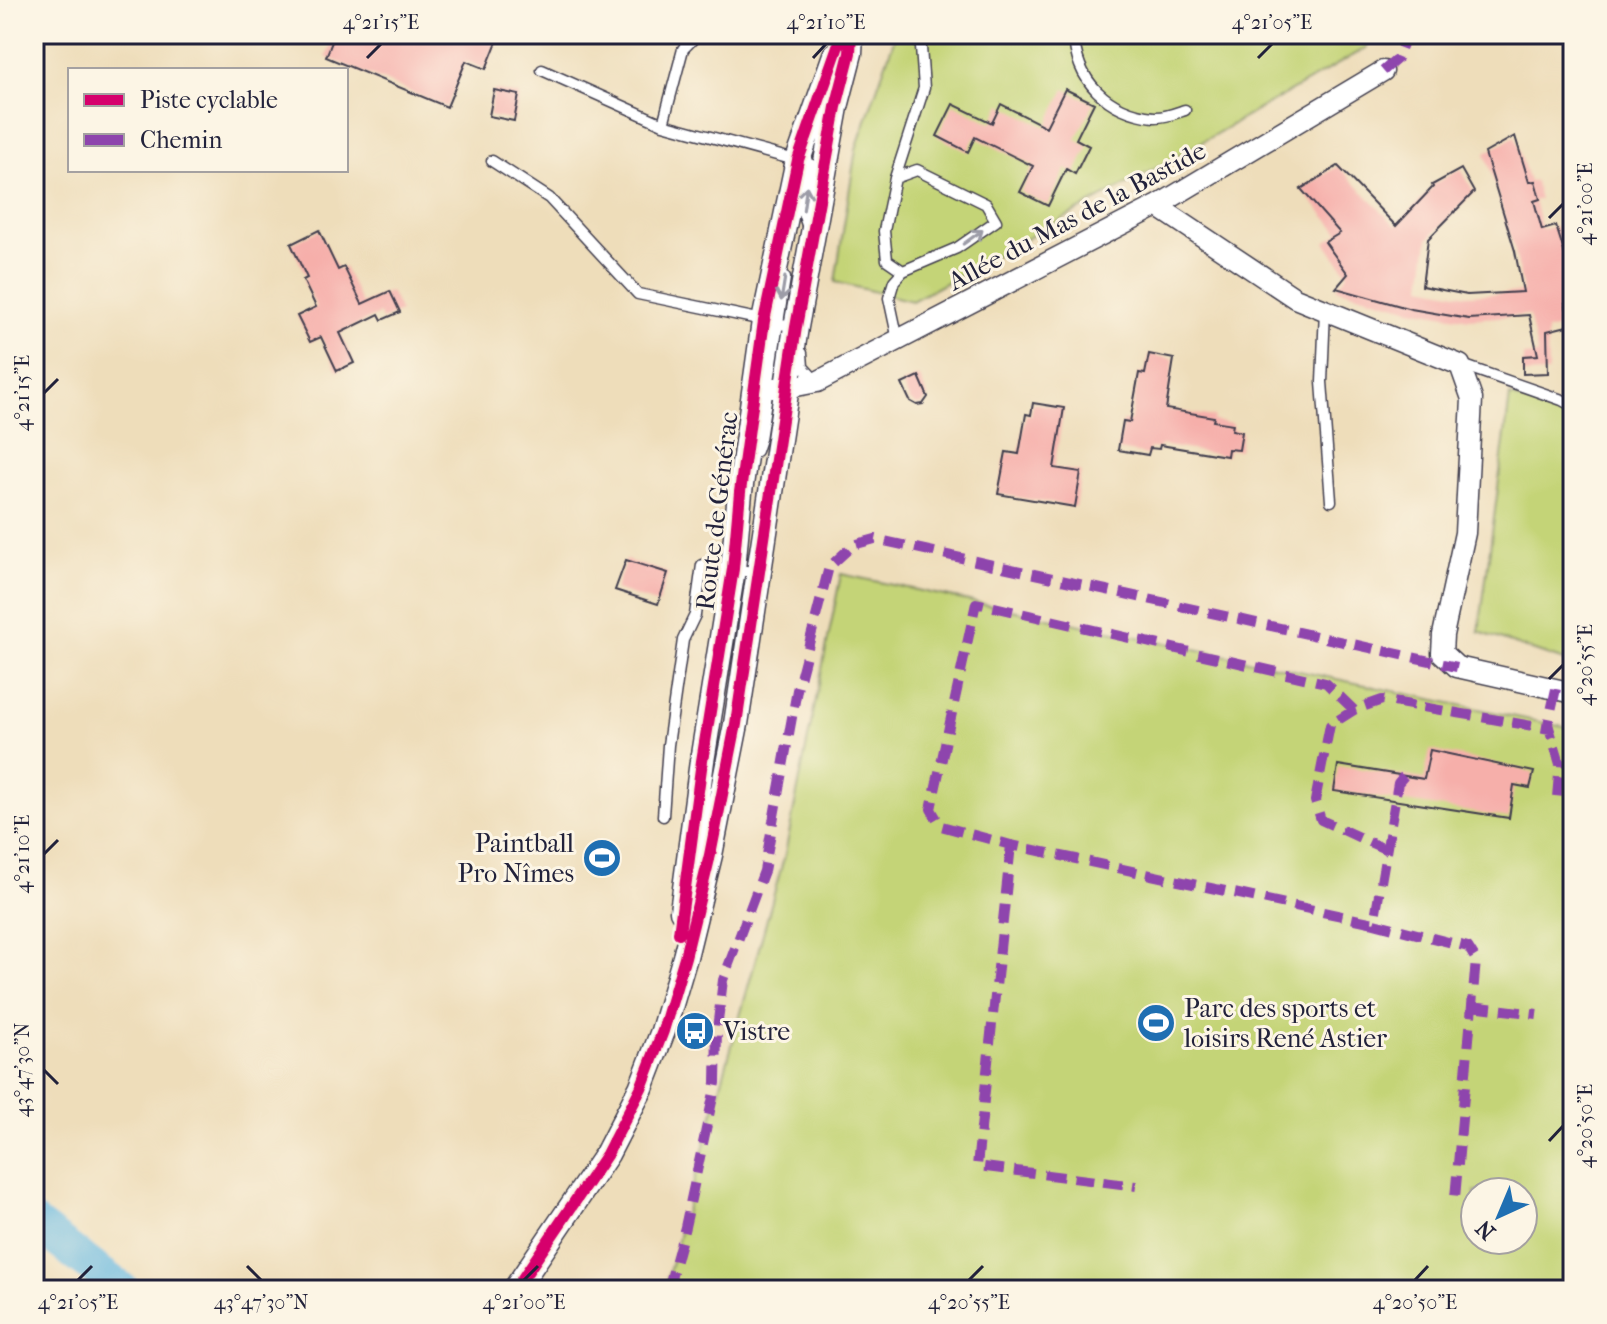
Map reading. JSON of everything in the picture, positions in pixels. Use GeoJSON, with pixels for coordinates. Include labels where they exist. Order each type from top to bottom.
{"type":"FeatureCollection","features":[{"type":"Feature","properties":{"kind":"street","name":"Route de Générac"},"geometry":{"type":"LineString","coordinates":[[515,1290],[607,1154],[641,1088],[663,1031],[685,957],[710,855],[744,673],[748,571],[740,492],[779,324],[812,242],[836,107],[850,53],[850,34]]}},
{"type":"Feature","properties":{"kind":"street","name":"Route de Générac"},"geometry":{"type":"LineString","coordinates":[[670,1005],[702,761],[748,571],[777,388],[787,213],[798,160],[838,46],[850,34]]}},
{"type":"Feature","properties":{"kind":"street","name":"Allée du Mas de la Bastide"},"geometry":{"type":"LineString","coordinates":[[777,388],[817,382],[1157,206],[1383,71]]}},
{"type":"Feature","properties":{"kind":"street"},"geometry":{"type":"LineString","coordinates":[[1157,206],[1295,298],[1460,365],[1472,399],[1465,533],[1443,635],[1442,653],[1457,667],[1573,693]]}},
{"type":"Feature","properties":{"kind":"lane"},"geometry":{"type":"LineString","coordinates":[[663,124],[683,49],[698,34]]}},
{"type":"Feature","properties":{"kind":"lane"},"geometry":{"type":"LineString","coordinates":[[903,271],[887,260],[884,231],[895,178],[924,88],[920,34]]}},
{"type":"Feature","properties":{"kind":"lane"},"geometry":{"type":"LineString","coordinates":[[1074,34],[1082,75],[1105,99],[1133,112],[1157,118],[1185,110]]}},
{"type":"Feature","properties":{"kind":"lane"},"geometry":{"type":"LineString","coordinates":[[542,70],[663,124],[810,164],[803,213],[812,242]]}},
{"type":"Feature","properties":{"kind":"lane"},"geometry":{"type":"LineString","coordinates":[[817,382],[803,367],[800,339],[833,152],[836,107]]}},
{"type":"Feature","properties":{"kind":"lane"},"geometry":{"type":"LineString","coordinates":[[492,161],[549,198],[638,294],[779,324]]}},
{"type":"Feature","properties":{"kind":"lane"},"geometry":{"type":"LineString","coordinates":[[895,178],[917,170],[986,204],[996,221],[957,248],[903,271],[894,281],[889,298],[898,340]]}},
{"type":"Feature","properties":{"kind":"lane"},"geometry":{"type":"LineString","coordinates":[[1325,310],[1322,382],[1331,501]]}},
{"type":"Feature","properties":{"kind":"lane"},"geometry":{"type":"LineString","coordinates":[[1460,365],[1573,406]]}},
{"type":"Feature","properties":{"kind":"lane"},"geometry":{"type":"LineString","coordinates":[[740,492],[777,388]]}},
{"type":"Feature","properties":{"kind":"lane"},"geometry":{"type":"LineString","coordinates":[[663,816],[668,745],[683,640],[695,615],[702,565],[748,571]]}},
{"type":"Feature","properties":{"kind":"path"},"geometry":{"type":"LineString","coordinates":[[649,34],[683,49]]}},
{"type":"Feature","properties":{"kind":"green space"},"geometry":{"type":"Polygon","coordinates":[[[896,34],[1371,34],[1366,48],[1160,166],[912,301],[835,282],[856,149],[896,34]]]}},
{"type":"Feature","properties":{"kind":"green space"},"geometry":{"type":"Polygon","coordinates":[[[1510,396],[1573,417],[1573,664],[1479,632],[1510,396]]]}},
{"type":"Feature","properties":{"kind":"green space","name":"Parc des sports et loisirs René Astier"},"geometry":{"type":"Polygon","coordinates":[[[841,574],[1573,729],[1573,1290],[664,1290],[785,854],[841,574]]]}},
{"type":"Feature","properties":{"kind":"building"},"geometry":{"type":"Polygon","coordinates":[[[335,34],[500,34],[486,69],[466,61],[447,107],[326,57],[335,34]]]}},
{"type":"Feature","properties":{"kind":"building"},"geometry":{"type":"Polygon","coordinates":[[[1065,89],[1094,103],[1076,139],[1089,146],[1075,174],[1066,169],[1048,206],[1020,192],[1033,166],[975,137],[968,152],[937,136],[953,104],[992,123],[1001,104],[1046,127],[1065,89]]]}},
{"type":"Feature","properties":{"kind":"building"},"geometry":{"type":"Polygon","coordinates":[[[494,90],[519,95],[514,121],[489,116],[494,90]]]}},
{"type":"Feature","properties":{"kind":"building"},"geometry":{"type":"Polygon","coordinates":[[[1515,136],[1529,182],[1535,181],[1540,199],[1534,201],[1542,230],[1556,226],[1573,280],[1573,301],[1565,303],[1571,325],[1547,331],[1548,373],[1523,374],[1523,356],[1538,355],[1529,315],[1469,319],[1411,309],[1336,288],[1348,274],[1325,242],[1340,233],[1301,189],[1338,166],[1396,226],[1432,185],[1461,169],[1474,192],[1428,239],[1422,286],[1467,295],[1523,292],[1515,251],[1485,153],[1515,136]]]}},
{"type":"Feature","properties":{"kind":"building"},"geometry":{"type":"Polygon","coordinates":[[[319,230],[338,270],[344,267],[362,304],[390,291],[400,312],[382,320],[379,314],[340,333],[354,363],[337,371],[321,337],[310,342],[297,316],[316,307],[291,244],[319,230]]]}},
{"type":"Feature","properties":{"kind":"building"},"geometry":{"type":"Polygon","coordinates":[[[1149,354],[1174,359],[1166,409],[1214,417],[1213,421],[1233,424],[1232,430],[1242,432],[1239,450],[1228,449],[1227,456],[1160,445],[1159,449],[1150,448],[1148,455],[1118,450],[1123,421],[1130,422],[1139,373],[1145,374],[1149,354]]]}},
{"type":"Feature","properties":{"kind":"building"},"geometry":{"type":"Polygon","coordinates":[[[919,376],[928,397],[923,404],[917,405],[910,401],[902,384],[919,376]]]}},
{"type":"Feature","properties":{"kind":"building"},"geometry":{"type":"Polygon","coordinates":[[[1033,403],[1064,408],[1054,468],[1081,472],[1075,507],[998,494],[1006,452],[1019,454],[1026,414],[1031,415],[1033,403]]]}},
{"type":"Feature","properties":{"kind":"building"},"geometry":{"type":"Polygon","coordinates":[[[626,560],[668,573],[658,604],[615,590],[626,560]]]}},
{"type":"Feature","properties":{"kind":"building"},"geometry":{"type":"Polygon","coordinates":[[[1430,750],[1534,772],[1530,788],[1514,785],[1509,818],[1334,791],[1338,765],[1424,779],[1430,750]]]}},
{"type":"Feature","properties":{"kind":"waterway"},"geometry":{"type":"LineString","coordinates":[[34,1223],[123,1290]]}},
{"type":"Feature","properties":{"kind":"marked path"},"geometry":{"type":"LineString","coordinates":[[1383,71],[1397,59],[1407,34]]}},
{"type":"Feature","properties":{"kind":"marked path"},"geometry":{"type":"LineString","coordinates":[[668,1290],[716,1083],[717,1029],[723,980],[764,871],[797,690],[829,567],[853,545],[875,539],[1457,667]]}},
{"type":"Feature","properties":{"kind":"marked path"},"geometry":{"type":"LineString","coordinates":[[1354,710],[1326,683],[976,603],[931,809],[941,826],[1011,845],[1374,923]]}},
{"type":"Feature","properties":{"kind":"marked path"},"geometry":{"type":"LineString","coordinates":[[1556,689],[1548,724],[1560,764],[1557,797]]}},
{"type":"Feature","properties":{"kind":"marked path"},"geometry":{"type":"LineString","coordinates":[[1387,850],[1321,820],[1315,801],[1330,725],[1354,710],[1382,700],[1550,729]]}},
{"type":"Feature","properties":{"kind":"marked path"},"geometry":{"type":"LineString","coordinates":[[1404,776],[1398,783],[1374,923],[1468,947],[1476,960],[1455,1198]]}},
{"type":"Feature","properties":{"kind":"marked path"},"geometry":{"type":"LineString","coordinates":[[1011,845],[977,1166],[1136,1186]]}},
{"type":"Feature","properties":{"kind":"marked path"},"geometry":{"type":"LineString","coordinates":[[1472,1006],[1537,1014]]}},
{"type":"Feature","properties":{"kind":"cycle path"},"geometry":{"type":"LineString","coordinates":[[679,933],[702,761],[733,569],[740,492],[764,321],[798,160],[838,46],[849,34]]}},
{"type":"Feature","properties":{"kind":"cycle path"},"geometry":{"type":"LineString","coordinates":[[515,1290],[607,1154],[641,1088],[663,1031],[685,957],[710,855],[736,724],[796,327],[836,107],[850,53],[851,34]]}},
{"type":"Feature","properties":{"kind":"place","name":"Paintball Pro Nîmes"},"geometry":{"type":"Point","coordinates":[602,858]}},
{"type":"Feature","properties":{"kind":"place","name":"Parc des sports et loisirs René Astier"},"geometry":{"type":"Point","coordinates":[1156,1023]}},
{"type":"Feature","properties":{"kind":"place","name":"Vistre"},"geometry":{"type":"Point","coordinates":[695,1031]}}]}
